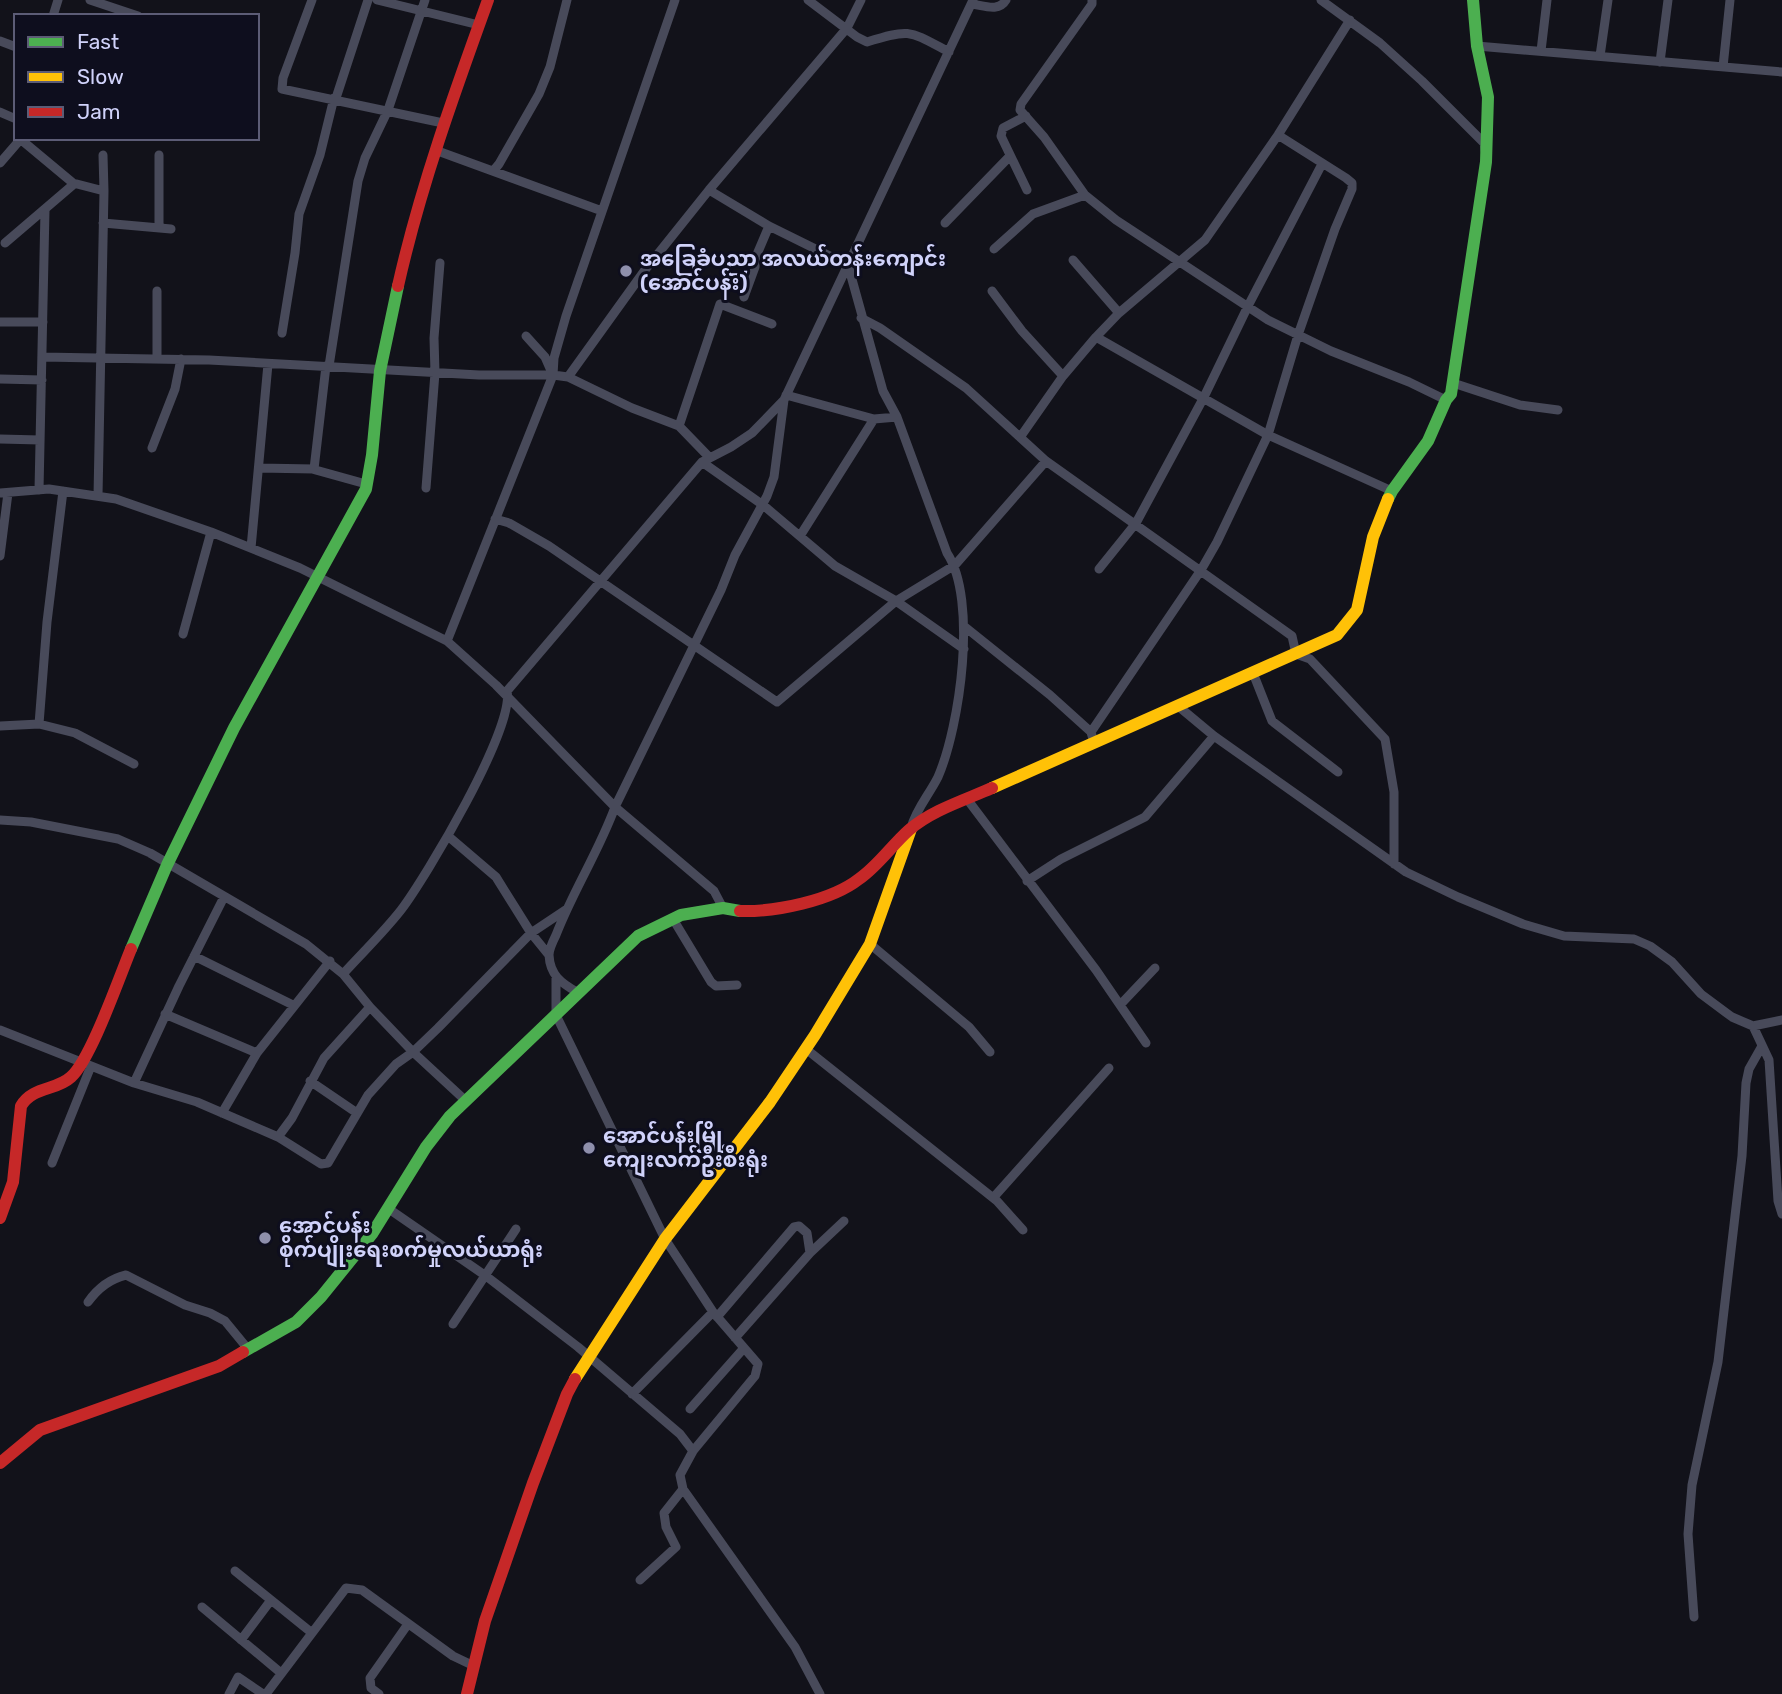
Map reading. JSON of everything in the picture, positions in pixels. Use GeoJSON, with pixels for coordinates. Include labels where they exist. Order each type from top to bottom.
{"type":"FeatureCollection","features":[{"type":"Feature","properties":{"kind":"street"},"geometry":{"type":"LineString","coordinates":[[90,0],[132,14]]}},
{"type":"Feature","properties":{"kind":"street"},"geometry":{"type":"LineString","coordinates":[[312,0],[283,78],[282,89],[335,98],[443,123]]}},
{"type":"Feature","properties":{"kind":"street"},"geometry":{"type":"LineString","coordinates":[[282,333],[299,214],[368,0]]}},
{"type":"Feature","properties":{"kind":"street"},"geometry":{"type":"LineString","coordinates":[[377,0],[479,25]]}},
{"type":"Feature","properties":{"kind":"street"},"geometry":{"type":"LineString","coordinates":[[312,469],[358,181],[365,158],[388,110],[425,0]]}},
{"type":"Feature","properties":{"kind":"street"},"geometry":{"type":"LineString","coordinates":[[52,1163],[87,1065],[167,865],[234,729],[350,519],[366,484],[372,456],[380,371],[411,228],[443,123],[488,0]]}},
{"type":"Feature","properties":{"kind":"street"},"geometry":{"type":"LineString","coordinates":[[494,170],[540,94],[550,67],[567,0]]}},
{"type":"Feature","properties":{"kind":"street"},"geometry":{"type":"LineString","coordinates":[[447,641],[553,374],[554,358],[566,316],[675,0]]}},
{"type":"Feature","properties":{"kind":"street"},"geometry":{"type":"LineString","coordinates":[[808,0],[867,42],[898,32],[916,34],[949,52]]}},
{"type":"Feature","properties":{"kind":"street"},"geometry":{"type":"LineString","coordinates":[[568,377],[645,271],[709,190],[847,28],[861,0]]}},
{"type":"Feature","properties":{"kind":"street"},"geometry":{"type":"LineString","coordinates":[[343,974],[401,910],[448,836],[500,732],[509,699],[507,691],[705,459],[752,433],[785,397],[973,2],[997,8],[1006,0]]}},
{"type":"Feature","properties":{"kind":"street"},"geometry":{"type":"LineString","coordinates":[[1092,0],[1092,4],[1021,104],[1020,110],[1085,195],[1116,220],[1268,320],[1446,400]]}},
{"type":"Feature","properties":{"kind":"street"},"geometry":{"type":"LineString","coordinates":[[1321,0],[1380,43],[1422,80],[1484,143],[1486,162]]}},
{"type":"Feature","properties":{"kind":"street"},"geometry":{"type":"LineString","coordinates":[[0,1463],[40,1430],[219,1366],[296,1322],[321,1297],[389,1209],[426,1147],[450,1116],[638,936],[673,919],[723,908],[743,911],[811,902],[838,892],[860,879],[911,828],[967,799],[1093,738],[1178,706],[1338,635],[1357,610],[1374,537],[1392,491],[1428,440],[1451,394],[1486,162],[1488,97],[1477,46],[1473,0]]}},
{"type":"Feature","properties":{"kind":"street"},"geometry":{"type":"LineString","coordinates":[[1541,51],[1547,0]]}},
{"type":"Feature","properties":{"kind":"street"},"geometry":{"type":"LineString","coordinates":[[1600,56],[1608,0]]}},
{"type":"Feature","properties":{"kind":"street"},"geometry":{"type":"LineString","coordinates":[[1661,62],[1668,0]]}},
{"type":"Feature","properties":{"kind":"street"},"geometry":{"type":"LineString","coordinates":[[1723,67],[1730,0]]}},
{"type":"Feature","properties":{"kind":"street"},"geometry":{"type":"LineString","coordinates":[[1021,436],[1063,376],[1096,337],[1119,313],[1205,240],[1278,135],[1350,20]]}},
{"type":"Feature","properties":{"kind":"street"},"geometry":{"type":"LineString","coordinates":[[1477,46],[1782,72]]}},
{"type":"Feature","properties":{"kind":"street"},"geometry":{"type":"LineString","coordinates":[[1026,116],[1003,128],[1000,136],[1027,190]]}},
{"type":"Feature","properties":{"kind":"street"},"geometry":{"type":"LineString","coordinates":[[1093,738],[1217,542],[1268,435],[1298,335],[1352,189],[1352,183],[1346,178],[1278,135]]}},
{"type":"Feature","properties":{"kind":"street"},"geometry":{"type":"LineString","coordinates":[[0,163],[18,140]]}},
{"type":"Feature","properties":{"kind":"street"},"geometry":{"type":"LineString","coordinates":[[20,140],[74,184],[104,191]]}},
{"type":"Feature","properties":{"kind":"street"},"geometry":{"type":"LineString","coordinates":[[435,150],[602,211]]}},
{"type":"Feature","properties":{"kind":"street"},"geometry":{"type":"LineString","coordinates":[[97,496],[103,155]]}},
{"type":"Feature","properties":{"kind":"street"},"geometry":{"type":"LineString","coordinates":[[159,155],[159,228]]}},
{"type":"Feature","properties":{"kind":"street"},"geometry":{"type":"LineString","coordinates":[[945,223],[1010,156]]}},
{"type":"Feature","properties":{"kind":"street"},"geometry":{"type":"LineString","coordinates":[[1099,569],[1136,523],[1204,397],[1322,164]]}},
{"type":"Feature","properties":{"kind":"street"},"geometry":{"type":"LineString","coordinates":[[5,243],[74,184]]}},
{"type":"Feature","properties":{"kind":"street"},"geometry":{"type":"LineString","coordinates":[[467,1694],[485,1621],[558,1415],[588,1356],[665,1239],[770,1102],[870,944],[915,814],[937,777],[947,749],[964,649],[965,627],[955,565],[947,553],[897,417],[883,391],[848,265],[769,226],[709,190]]}},
{"type":"Feature","properties":{"kind":"street"},"geometry":{"type":"LineString","coordinates":[[994,248],[1033,214],[1085,195]]}},
{"type":"Feature","properties":{"kind":"street"},"geometry":{"type":"LineString","coordinates":[[39,490],[45,210]]}},
{"type":"Feature","properties":{"kind":"street"},"geometry":{"type":"LineString","coordinates":[[103,223],[172,229]]}},
{"type":"Feature","properties":{"kind":"street"},"geometry":{"type":"LineString","coordinates":[[744,297],[755,267],[755,259],[769,226]]}},
{"type":"Feature","properties":{"kind":"street"},"geometry":{"type":"LineString","coordinates":[[1073,260],[1119,313]]}},
{"type":"Feature","properties":{"kind":"street"},"geometry":{"type":"LineString","coordinates":[[426,488],[435,373],[433,338],[440,263]]}},
{"type":"Feature","properties":{"kind":"street"},"geometry":{"type":"LineString","coordinates":[[157,291],[157,359]]}},
{"type":"Feature","properties":{"kind":"street"},"geometry":{"type":"LineString","coordinates":[[992,291],[1022,331],[1063,376]]}},
{"type":"Feature","properties":{"kind":"street"},"geometry":{"type":"LineString","coordinates":[[679,426],[720,303],[772,324]]}},
{"type":"Feature","properties":{"kind":"street"},"geometry":{"type":"LineString","coordinates":[[861,318],[880,328],[957,382],[1021,436],[1046,461],[1292,636],[1296,654]]}},
{"type":"Feature","properties":{"kind":"street"},"geometry":{"type":"LineString","coordinates":[[0,322],[43,322]]}},
{"type":"Feature","properties":{"kind":"street"},"geometry":{"type":"LineString","coordinates":[[526,336],[545,357],[553,374]]}},
{"type":"Feature","properties":{"kind":"street"},"geometry":{"type":"LineString","coordinates":[[1096,337],[1268,435],[1392,491]]}},
{"type":"Feature","properties":{"kind":"street"},"geometry":{"type":"LineString","coordinates":[[42,357],[181,359],[380,371],[553,374],[568,377],[632,408],[679,426],[705,459],[835,566],[896,601],[964,649]]}},
{"type":"Feature","properties":{"kind":"street"},"geometry":{"type":"LineString","coordinates":[[152,448],[175,389],[181,359]]}},
{"type":"Feature","properties":{"kind":"street"},"geometry":{"type":"LineString","coordinates":[[251,548],[268,364]]}},
{"type":"Feature","properties":{"kind":"street"},"geometry":{"type":"LineString","coordinates":[[0,379],[42,380]]}},
{"type":"Feature","properties":{"kind":"street"},"geometry":{"type":"LineString","coordinates":[[1453,383],[1520,405],[1558,410]]}},
{"type":"Feature","properties":{"kind":"street"},"geometry":{"type":"LineString","coordinates":[[785,397],[874,419],[897,417]]}},
{"type":"Feature","properties":{"kind":"street"},"geometry":{"type":"LineString","coordinates":[[548,954],[608,828],[615,807],[721,590],[734,555],[774,477],[785,397]]}},
{"type":"Feature","properties":{"kind":"street"},"geometry":{"type":"LineString","coordinates":[[800,537],[874,419]]}},
{"type":"Feature","properties":{"kind":"street"},"geometry":{"type":"LineString","coordinates":[[0,439],[40,440]]}},
{"type":"Feature","properties":{"kind":"street"},"geometry":{"type":"LineString","coordinates":[[495,519],[509,523],[549,546],[777,702],[896,601],[955,565],[1046,461]]}},
{"type":"Feature","properties":{"kind":"street"},"geometry":{"type":"LineString","coordinates":[[259,468],[312,469],[366,484]]}},
{"type":"Feature","properties":{"kind":"street"},"geometry":{"type":"LineString","coordinates":[[39,724],[47,622],[63,491]]}},
{"type":"Feature","properties":{"kind":"street"},"geometry":{"type":"LineString","coordinates":[[0,556],[4,493],[63,491],[116,499],[211,532],[317,576],[447,641],[509,699],[615,807],[714,891],[723,908]]}},
{"type":"Feature","properties":{"kind":"street"},"geometry":{"type":"LineString","coordinates":[[183,634],[211,532]]}},
{"type":"Feature","properties":{"kind":"street"},"geometry":{"type":"LineString","coordinates":[[965,627],[1050,695],[1093,738]]}},
{"type":"Feature","properties":{"kind":"street"},"geometry":{"type":"LineString","coordinates":[[1296,654],[1310,659],[1384,739],[1394,792],[1394,864]]}},
{"type":"Feature","properties":{"kind":"street"},"geometry":{"type":"LineString","coordinates":[[1253,673],[1272,721],[1338,772]]}},
{"type":"Feature","properties":{"kind":"street"},"geometry":{"type":"LineString","coordinates":[[1178,706],[1214,736],[1406,872],[1523,924],[1564,936],[1634,939],[1650,946],[1672,962],[1701,994],[1732,1017],[1753,1026],[1782,1020]]}},
{"type":"Feature","properties":{"kind":"street"},"geometry":{"type":"LineString","coordinates":[[0,726],[39,724],[75,733],[134,764]]}},
{"type":"Feature","properties":{"kind":"street"},"geometry":{"type":"LineString","coordinates":[[1027,881],[1061,859],[1145,817],[1214,736]]}},
{"type":"Feature","properties":{"kind":"street"},"geometry":{"type":"LineString","coordinates":[[967,799],[1146,1043]]}},
{"type":"Feature","properties":{"kind":"street"},"geometry":{"type":"LineString","coordinates":[[0,820],[31,822],[118,839],[150,853],[306,944],[330,961],[413,1052],[466,1101]]}},
{"type":"Feature","properties":{"kind":"street"},"geometry":{"type":"LineString","coordinates":[[448,836],[496,877],[531,933],[548,954],[556,978],[556,1015],[665,1239],[715,1314],[758,1364],[758,1372],[693,1451],[680,1475],[683,1489],[795,1647],[820,1694]]}},
{"type":"Feature","properties":{"kind":"street"},"geometry":{"type":"LineString","coordinates":[[134,1083],[224,897]]}},
{"type":"Feature","properties":{"kind":"street"},"geometry":{"type":"LineString","coordinates":[[0,1030],[134,1083],[197,1102],[278,1137],[321,1164],[328,1163],[368,1095],[396,1064],[413,1052],[531,933],[568,908]]}},
{"type":"Feature","properties":{"kind":"street"},"geometry":{"type":"LineString","coordinates":[[673,919],[711,982],[716,986],[737,985]]}},
{"type":"Feature","properties":{"kind":"street"},"geometry":{"type":"LineString","coordinates":[[870,944],[968,1027],[990,1052]]}},
{"type":"Feature","properties":{"kind":"street"},"geometry":{"type":"LineString","coordinates":[[194,956],[293,1004]]}},
{"type":"Feature","properties":{"kind":"street"},"geometry":{"type":"LineString","coordinates":[[222,1113],[257,1053],[293,1004],[330,961]]}},
{"type":"Feature","properties":{"kind":"street"},"geometry":{"type":"LineString","coordinates":[[1120,1005],[1155,968]]}},
{"type":"Feature","properties":{"kind":"street"},"geometry":{"type":"LineString","coordinates":[[556,978],[577,992]]}},
{"type":"Feature","properties":{"kind":"street"},"geometry":{"type":"LineString","coordinates":[[278,1137],[292,1118],[324,1058],[370,1007]]}},
{"type":"Feature","properties":{"kind":"street"},"geometry":{"type":"LineString","coordinates":[[166,1014],[257,1053]]}},
{"type":"Feature","properties":{"kind":"street"},"geometry":{"type":"LineString","coordinates":[[1753,1026],[1769,1060],[1776,1178],[1782,1214]]}},
{"type":"Feature","properties":{"kind":"street"},"geometry":{"type":"LineString","coordinates":[[1693,1617],[1688,1534],[1692,1485],[1718,1362],[1742,1156],[1746,1083],[1749,1069],[1762,1046]]}},
{"type":"Feature","properties":{"kind":"street"},"geometry":{"type":"LineString","coordinates":[[806,1049],[993,1198],[1023,1230]]}},
{"type":"Feature","properties":{"kind":"street"},"geometry":{"type":"LineString","coordinates":[[0,1218],[13,1182],[21,1106],[25,1098],[29,1093],[55,1087],[71,1079],[87,1065]]}},
{"type":"Feature","properties":{"kind":"street"},"geometry":{"type":"LineString","coordinates":[[993,1198],[1109,1068]]}},
{"type":"Feature","properties":{"kind":"street"},"geometry":{"type":"LineString","coordinates":[[310,1081],[357,1114]]}},
{"type":"Feature","properties":{"kind":"street"},"geometry":{"type":"LineString","coordinates":[[389,1209],[486,1276],[588,1356],[680,1434],[693,1451]]}},
{"type":"Feature","properties":{"kind":"street"},"geometry":{"type":"LineString","coordinates":[[735,1338],[810,1253],[844,1221]]}},
{"type":"Feature","properties":{"kind":"street"},"geometry":{"type":"LineString","coordinates":[[632,1394],[715,1314],[794,1227],[799,1226],[807,1233],[810,1253]]}},
{"type":"Feature","properties":{"kind":"street"},"geometry":{"type":"LineString","coordinates":[[453,1324],[516,1229]]}},
{"type":"Feature","properties":{"kind":"street"},"geometry":{"type":"LineString","coordinates":[[88,1301],[98,1289],[116,1277],[126,1275],[185,1305],[225,1321],[248,1349]]}},
{"type":"Feature","properties":{"kind":"street"},"geometry":{"type":"LineString","coordinates":[[691,1409],[744,1348]]}},
{"type":"Feature","properties":{"kind":"street"},"geometry":{"type":"LineString","coordinates":[[640,1580],[676,1547],[666,1527],[664,1513],[683,1489]]}},
{"type":"Feature","properties":{"kind":"street"},"geometry":{"type":"LineString","coordinates":[[235,1571],[312,1633]]}},
{"type":"Feature","properties":{"kind":"street"},"geometry":{"type":"LineString","coordinates":[[229,1694],[238,1677],[264,1694],[346,1588],[362,1590],[453,1656],[474,1666]]}},
{"type":"Feature","properties":{"kind":"street"},"geometry":{"type":"LineString","coordinates":[[241,1640],[271,1600]]}},
{"type":"Feature","properties":{"kind":"street"},"geometry":{"type":"LineString","coordinates":[[202,1607],[281,1673]]}},
{"type":"Feature","properties":{"kind":"street"},"geometry":{"type":"LineString","coordinates":[[379,1694],[371,1688],[370,1678],[408,1624]]}},
{"type":"Feature","properties":{"kind":"traffic: fast"},"geometry":{"type":"LineString","coordinates":[[1388,499],[1428,441],[1451,394],[1486,162],[1488,97],[1477,46],[1473,0]]}},
{"type":"Feature","properties":{"kind":"traffic: fast"},"geometry":{"type":"LineString","coordinates":[[131,949],[167,865],[234,728],[366,489],[380,371],[398,286]]}},
{"type":"Feature","properties":{"kind":"traffic: fast"},"geometry":{"type":"LineString","coordinates":[[243,1352],[296,1322],[321,1297],[372,1234],[426,1147],[450,1116],[638,936],[681,915],[723,908],[740,911]]}},
{"type":"Feature","properties":{"kind":"traffic: slow"},"geometry":{"type":"LineString","coordinates":[[992,788],[1337,635],[1357,610],[1373,537],[1388,499]]}},
{"type":"Feature","properties":{"kind":"traffic: slow"},"geometry":{"type":"LineString","coordinates":[[575,1379],[665,1239],[770,1102],[815,1035],[870,944],[911,829]]}},
{"type":"Feature","properties":{"kind":"traffic: jam"},"geometry":{"type":"LineString","coordinates":[[398,286],[427,177],[488,0]]}},
{"type":"Feature","properties":{"kind":"traffic: jam"},"geometry":{"type":"LineString","coordinates":[[740,911],[769,910],[802,904],[847,887],[872,868],[918,823],[949,806],[992,788]]}},
{"type":"Feature","properties":{"kind":"traffic: jam"},"geometry":{"type":"LineString","coordinates":[[0,1218],[13,1182],[21,1106],[32,1095],[59,1085],[79,1068],[96,1036],[131,949]]}},
{"type":"Feature","properties":{"kind":"traffic: jam"},"geometry":{"type":"LineString","coordinates":[[0,1463],[40,1430],[219,1366],[243,1352]]}},
{"type":"Feature","properties":{"kind":"traffic: jam"},"geometry":{"type":"LineString","coordinates":[[467,1694],[485,1621],[533,1483],[575,1379]]}},
{"type":"Feature","properties":{"kind":"place","name":"အခြေခံပညာ အလယ်တန်းကျောင်း (အောင်ပန်း)"},"geometry":{"type":"Point","coordinates":[626,271]}},
{"type":"Feature","properties":{"kind":"place","name":"အောင်ပန်းမြို့ ကျေးလက်ဦးစီးရုံး"},"geometry":{"type":"Point","coordinates":[589,1148]}},
{"type":"Feature","properties":{"kind":"place","name":"အောင်ပန်း စိုက်ပျိုးရေးစက်မှုလယ်ယာရုံး"},"geometry":{"type":"Point","coordinates":[265,1238]}}]}
